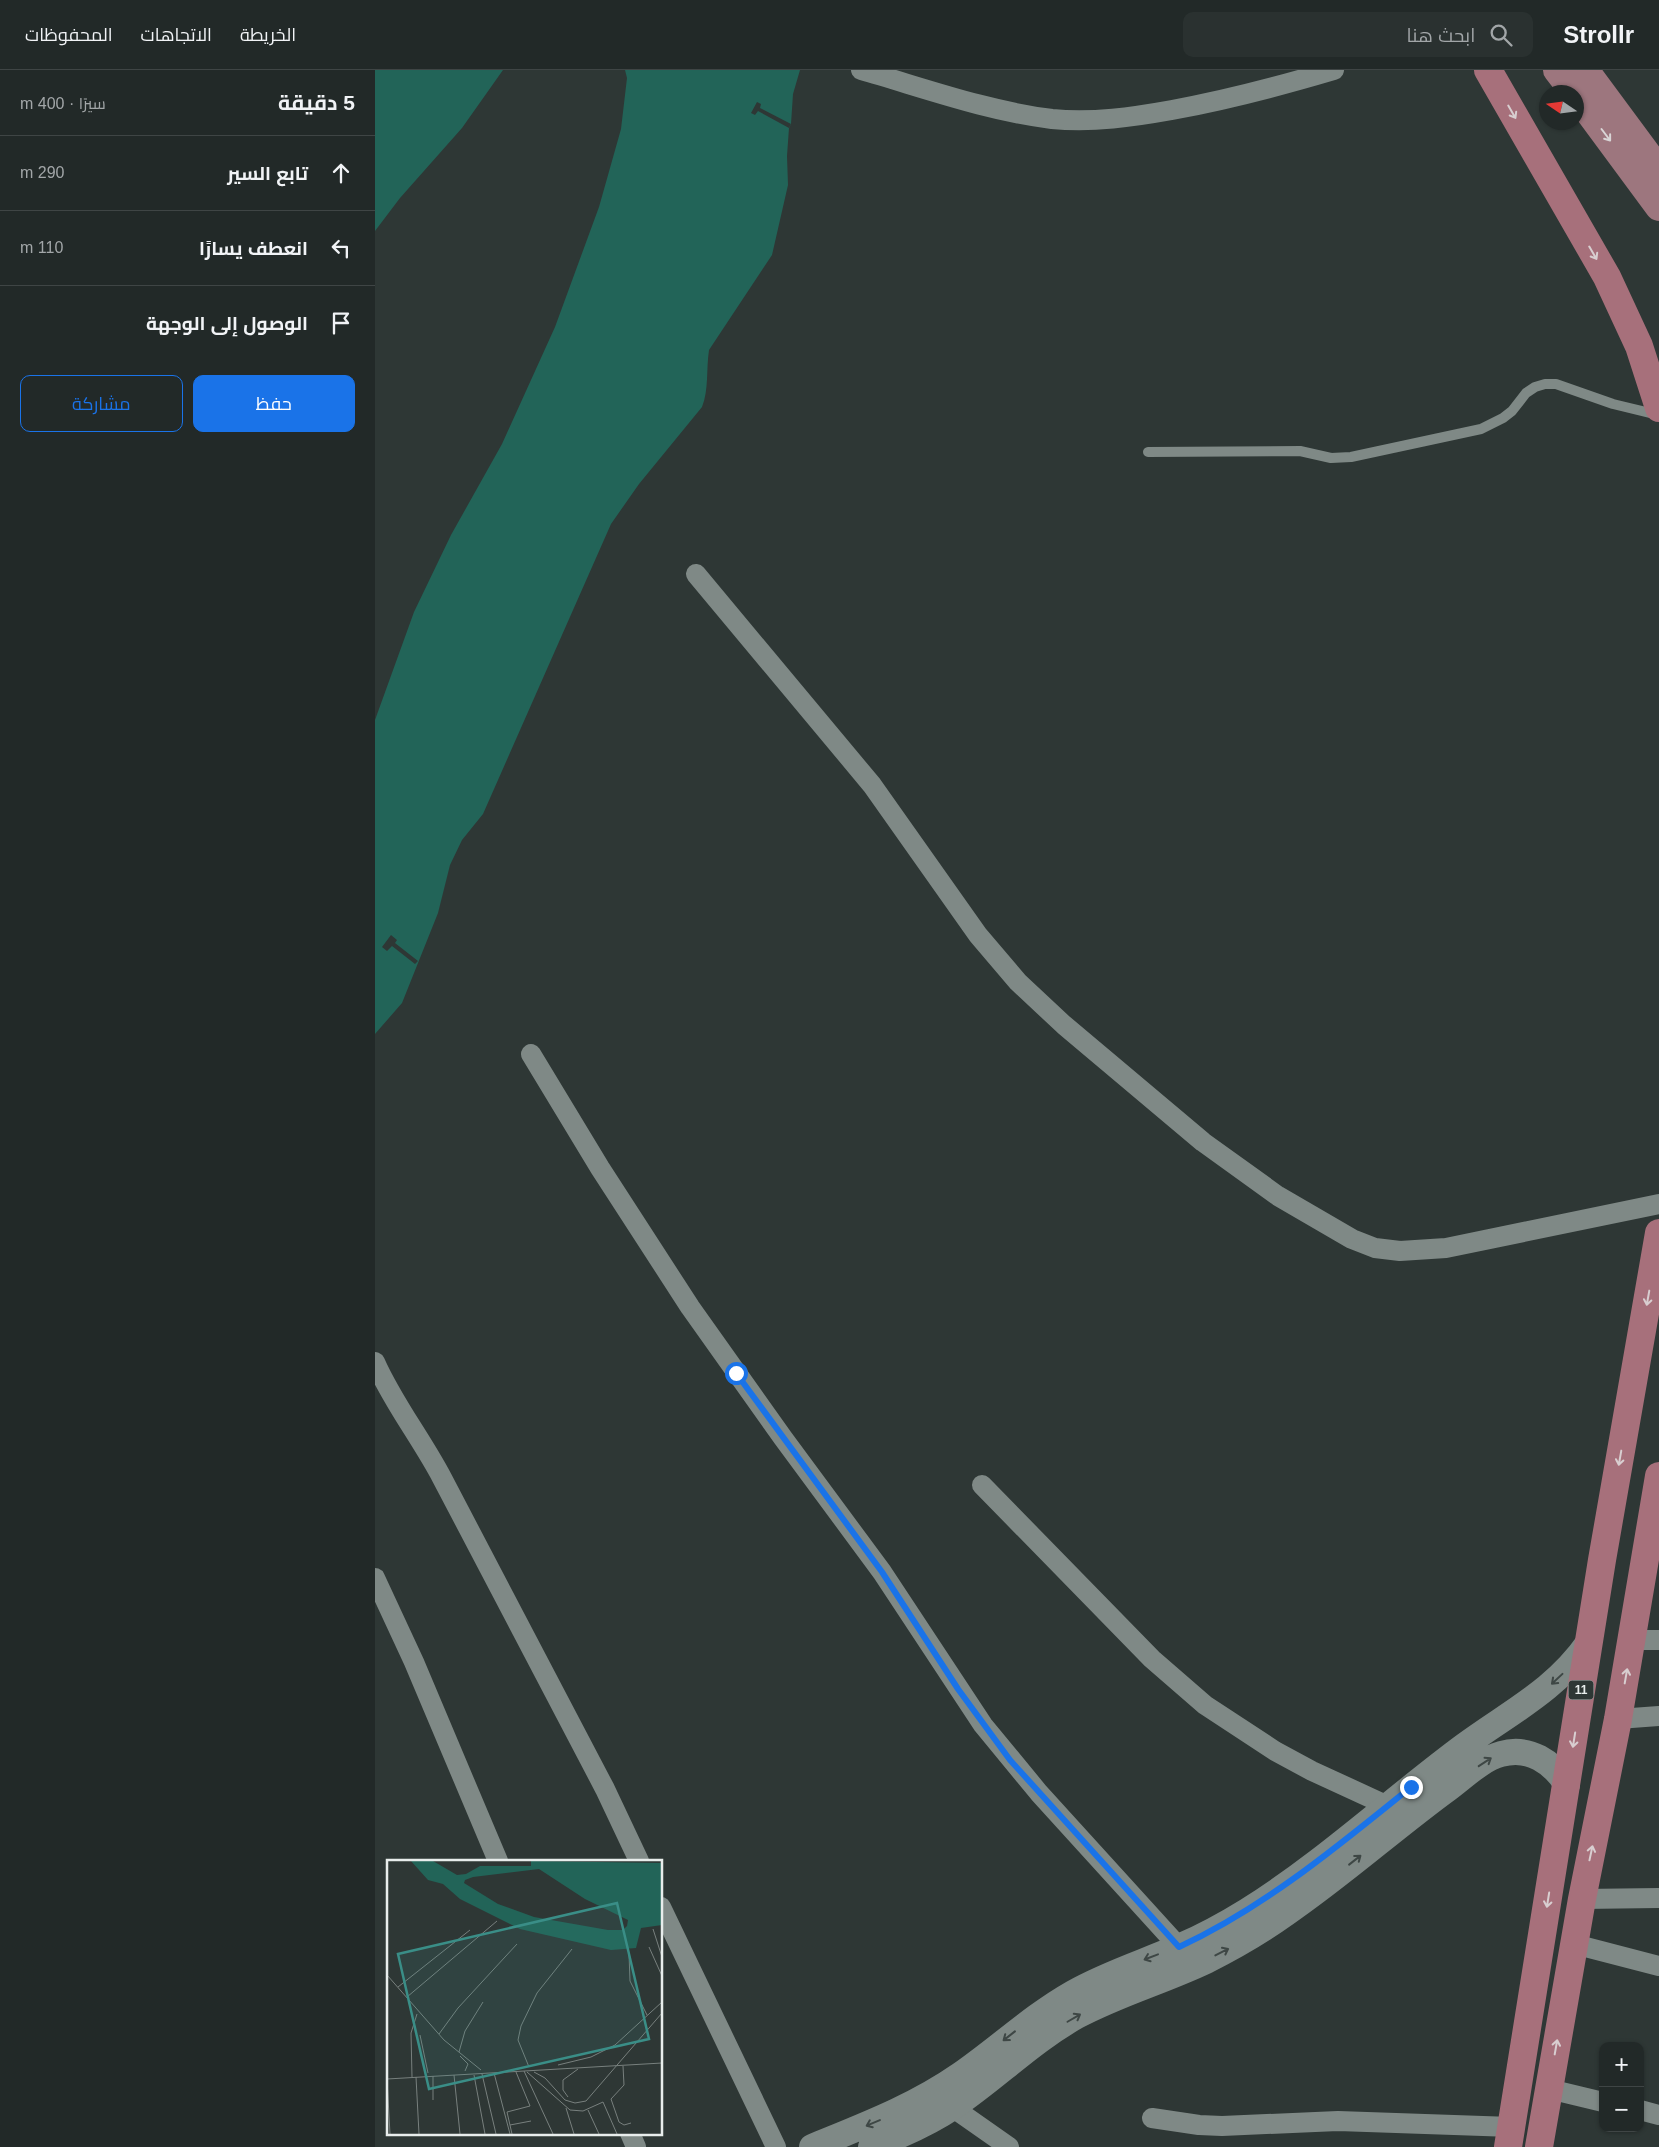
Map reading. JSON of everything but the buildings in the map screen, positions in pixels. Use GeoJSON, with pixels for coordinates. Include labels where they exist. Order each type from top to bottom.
{"type":"FeatureCollection","features":[{"type":"Feature","properties":{"kind":"highway"},"geometry":{"type":"LineString","coordinates":[[1488,70],[1607,277],[1639,346],[1659,408]]}},
{"type":"Feature","properties":{"kind":"highway","name":"11"},"geometry":{"type":"LineString","coordinates":[[1510,2137],[1602,1560],[1659,1233]]}},
{"type":"Feature","properties":{"kind":"highway"},"geometry":{"type":"LineString","coordinates":[[1539,2147],[1582,1899],[1619,1719],[1645,1565],[1655,1533],[1659,1476]]}},
{"type":"Feature","properties":{"kind":"highway"},"geometry":{"type":"LineString","coordinates":[[1602,1560],[1645,1565]]}},
{"type":"Feature","properties":{"kind":"main road"},"geometry":{"type":"LineString","coordinates":[[1557,70],[1569,85]]}},
{"type":"Feature","properties":{"kind":"main road"},"geometry":{"type":"LineString","coordinates":[[1585,70],[1659,170]]}},
{"type":"Feature","properties":{"kind":"main road"},"geometry":{"type":"LineString","coordinates":[[1584,105],[1659,207]]}},
{"type":"Feature","properties":{"kind":"street"},"geometry":{"type":"LineString","coordinates":[[861,70],[1003,110],[1053,119],[1079,120],[1130,117],[1192,106],[1266,90],[1334,70]]}},
{"type":"Feature","properties":{"kind":"street"},"geometry":{"type":"LineString","coordinates":[[696,574],[872,785],[978,935],[1019,982],[1064,1025],[1203,1142],[1278,1196],[1352,1239],[1375,1248],[1400,1251],[1446,1248],[1659,1204]]}},
{"type":"Feature","properties":{"kind":"street"},"geometry":{"type":"LineString","coordinates":[[531,1054],[600,1168],[690,1307],[887,1580],[983,1725],[1039,1793],[1179,1947]]}},
{"type":"Feature","properties":{"kind":"street"},"geometry":{"type":"LineString","coordinates":[[375,1362],[389,1390],[435,1466],[605,1789],[639,1860]]}},
{"type":"Feature","properties":{"kind":"street"},"geometry":{"type":"LineString","coordinates":[[982,1486],[1152,1659],[1205,1705],[1283,1755],[1342,1786],[1388,1806]]}},
{"type":"Feature","properties":{"kind":"street"},"geometry":{"type":"LineString","coordinates":[[375,1578],[414,1662],[498,1860]]}},
{"type":"Feature","properties":{"kind":"street"},"geometry":{"type":"LineString","coordinates":[[1632,1640],[1659,1640]]}},
{"type":"Feature","properties":{"kind":"street"},"geometry":{"type":"LineString","coordinates":[[813,2147],[867,2126],[915,2103],[960,2075],[989,2066],[1033,2044],[1076,2017],[1125,1993],[1206,1961],[1253,1935],[1307,1898],[1418,1796],[1464,1746],[1552,1684],[1572,1664],[1589,1642]]}},
{"type":"Feature","properties":{"kind":"street"},"geometry":{"type":"LineString","coordinates":[[1619,1719],[1659,1716]]}},
{"type":"Feature","properties":{"kind":"street"},"geometry":{"type":"LineString","coordinates":[[871,2147],[910,2131],[953,2107],[1026,2023],[1075,1992],[1127,1967],[1179,1947],[1225,1924],[1269,1897],[1388,1806],[1418,1796],[1499,1754],[1511,1752],[1528,1753],[1544,1760],[1561,1775],[1567,1785]]}},
{"type":"Feature","properties":{"kind":"street"},"geometry":{"type":"LineString","coordinates":[[1582,1899],[1659,1898]]}},
{"type":"Feature","properties":{"kind":"street"},"geometry":{"type":"LineString","coordinates":[[663,1911],[776,2147]]}},
{"type":"Feature","properties":{"kind":"street"},"geometry":{"type":"LineString","coordinates":[[1574,1944],[1659,1966]]}},
{"type":"Feature","properties":{"kind":"street"},"geometry":{"type":"LineString","coordinates":[[1549,2089],[1599,2101]]}},
{"type":"Feature","properties":{"kind":"street"},"geometry":{"type":"LineString","coordinates":[[953,2107],[1009,2147]]}},
{"type":"Feature","properties":{"kind":"street"},"geometry":{"type":"LineString","coordinates":[[1644,2111],[1659,2115]]}},
{"type":"Feature","properties":{"kind":"street"},"geometry":{"type":"LineString","coordinates":[[1152,2118],[1199,2125],[1222,2126],[1338,2122],[1510,2137]]}},
{"type":"Feature","properties":{"kind":"street"},"geometry":{"type":"LineString","coordinates":[[630,2134],[636,2147]]}},
{"type":"Feature","properties":{"kind":"lane"},"geometry":{"type":"LineString","coordinates":[[1148,452],[1300,451],[1331,458],[1351,457],[1481,429],[1503,418],[1512,411],[1526,393],[1535,387],[1545,384],[1556,384],[1613,404],[1659,415]]}},
{"type":"Feature","properties":{"kind":"shaded area"},"geometry":{"type":"Polygon","coordinates":[[[375,70],[503,70],[462,128],[400,198],[375,231],[375,70]]]}},
{"type":"Feature","properties":{"kind":"shaded area"},"geometry":{"type":"Polygon","coordinates":[[[625,70],[800,70],[793,94],[791,124],[789,128],[787,156],[788,185],[772,255],[709,350],[707,386],[702,407],[639,484],[611,524],[483,814],[462,840],[450,865],[438,913],[402,1003],[375,1034],[375,720],[414,612],[451,535],[502,444],[555,327],[599,207],[621,129],[627,78],[625,70]]]}},
{"type":"Feature","properties":{"kind":"pier"},"geometry":{"type":"Polygon","coordinates":[[[757,102],[761,104],[760,108],[791,124],[789,128],[758,111],[755,115],[751,113],[757,102]]]}},
{"type":"Feature","properties":{"kind":"pier"},"geometry":{"type":"Polygon","coordinates":[[[391,935],[397,940],[395,943],[418,961],[415,964],[392,946],[387,951],[382,947],[391,935]]]}},
{"type":"Feature","properties":{"kind":"route"},"geometry":{"type":"LineString","coordinates":[[736,1373],[909,1610],[958,1689],[1010,1760],[1179,1947],[1225,1924],[1269,1897],[1411,1787]]}}]}
